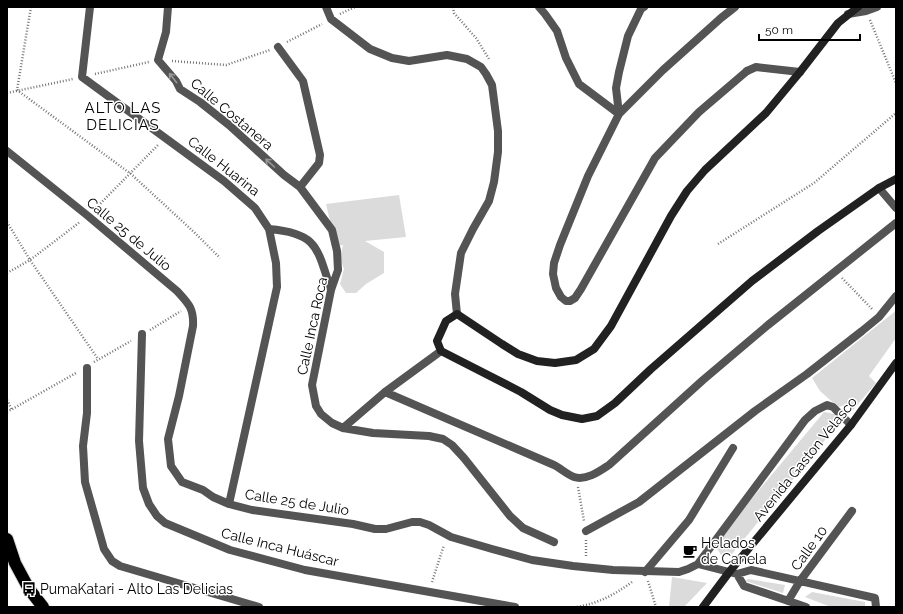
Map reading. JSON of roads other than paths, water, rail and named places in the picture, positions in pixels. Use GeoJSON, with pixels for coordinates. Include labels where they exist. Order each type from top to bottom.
{"type":"FeatureCollection","features":[{"type":"Feature","properties":{"kind":"highway"},"geometry":{"type":"LineString","coordinates":[[7,539],[15,563],[29,589],[43,607]]}},
{"type":"Feature","properties":{"kind":"street","name":"Calle Huarina"},"geometry":{"type":"LineString","coordinates":[[90,7],[82,77],[224,181],[255,208],[269,229],[276,263],[277,286],[229,504]]}},
{"type":"Feature","properties":{"kind":"street","name":"Calle Costanera"},"geometry":{"type":"LineString","coordinates":[[168,7],[166,32],[158,60],[176,81],[180,89],[200,102],[284,175],[300,187]]}},
{"type":"Feature","properties":{"kind":"street"},"geometry":{"type":"LineString","coordinates":[[326,7],[331,19],[370,49],[392,58],[409,61],[447,55],[467,59],[480,67],[492,85],[497,124],[498,152],[494,182],[489,201],[461,253],[455,294],[457,314]]}},
{"type":"Feature","properties":{"kind":"street"},"geometry":{"type":"LineString","coordinates":[[538,7],[557,31],[566,58],[579,84],[619,114]]}},
{"type":"Feature","properties":{"kind":"street"},"geometry":{"type":"LineString","coordinates":[[735,7],[663,70],[619,114],[588,176],[554,263],[553,274],[556,288],[561,297],[566,301],[570,301],[575,298],[655,158],[699,112],[747,71],[756,67],[800,72]]}},
{"type":"Feature","properties":{"kind":"street"},"geometry":{"type":"LineString","coordinates":[[457,314],[507,348],[537,361],[554,363],[576,360],[594,349],[611,326],[671,216],[687,191],[705,170],[766,112],[800,72],[838,23],[858,7]]}},
{"type":"Feature","properties":{"kind":"street"},"geometry":{"type":"LineString","coordinates":[[848,14],[866,11],[877,7]]}},
{"type":"Feature","properties":{"kind":"street"},"geometry":{"type":"LineString","coordinates":[[619,114],[616,88],[619,72],[628,36],[641,8]]}},
{"type":"Feature","properties":{"kind":"street"},"geometry":{"type":"LineString","coordinates":[[278,47],[303,81],[320,155],[319,163],[300,187]]}},
{"type":"Feature","properties":{"kind":"street","name":"Calle 25 de Julio"},"geometry":{"type":"LineString","coordinates":[[7,151],[172,286],[190,305],[194,316],[193,326],[179,396],[168,439],[171,466],[182,482],[203,490],[213,498],[252,510],[353,524],[376,529],[386,529],[412,522],[420,522],[429,525],[447,535],[532,560],[586,568],[646,572],[679,572],[698,564]]}},
{"type":"Feature","properties":{"kind":"street"},"geometry":{"type":"LineString","coordinates":[[457,314],[446,321],[441,330],[437,341],[441,351],[521,392],[550,410],[562,415],[582,419],[597,416],[615,403],[651,369],[752,281],[818,231],[879,188],[896,179]]}},
{"type":"Feature","properties":{"kind":"street","name":"Calle Inca Roca"},"geometry":{"type":"LineString","coordinates":[[300,187],[332,230],[338,251],[338,270],[331,290],[312,385],[316,406],[321,414],[332,424],[343,428],[373,433],[429,436],[443,439],[452,445],[464,458],[510,516],[523,528],[554,542]]}},
{"type":"Feature","properties":{"kind":"street"},"geometry":{"type":"LineString","coordinates":[[879,188],[896,208]]}},
{"type":"Feature","properties":{"kind":"street"},"geometry":{"type":"LineString","coordinates":[[385,392],[554,465],[574,477],[584,477],[597,474],[762,330],[896,223]]}},
{"type":"Feature","properties":{"kind":"street"},"geometry":{"type":"LineString","coordinates":[[269,229],[286,230],[298,234],[312,242],[319,253],[331,290]]}},
{"type":"Feature","properties":{"kind":"street"},"geometry":{"type":"LineString","coordinates":[[586,531],[639,502],[755,411],[808,374],[879,317],[896,296]]}},
{"type":"Feature","properties":{"kind":"street","name":"Calle Inca Huáscar"},"geometry":{"type":"LineString","coordinates":[[142,334],[139,441],[143,488],[149,504],[157,516],[165,523],[230,550],[305,570],[515,607]]}},
{"type":"Feature","properties":{"kind":"street"},"geometry":{"type":"LineString","coordinates":[[343,428],[385,392],[441,351]]}},
{"type":"Feature","properties":{"kind":"street","name":"Avenida Gaston Velasco"},"geometry":{"type":"LineString","coordinates":[[703,607],[734,572],[852,424],[896,363]]}},
{"type":"Feature","properties":{"kind":"street"},"geometry":{"type":"LineString","coordinates":[[86,368],[87,413],[83,446],[85,482],[104,549],[112,561],[120,566],[259,607]]}},
{"type":"Feature","properties":{"kind":"street"},"geometry":{"type":"LineString","coordinates":[[852,424],[832,407],[827,405],[815,411],[806,420],[698,564],[734,572],[751,570],[875,598],[876,607]]}},
{"type":"Feature","properties":{"kind":"street"},"geometry":{"type":"LineString","coordinates":[[646,572],[689,520],[732,448]]}},
{"type":"Feature","properties":{"kind":"street","name":"Calle 10"},"geometry":{"type":"LineString","coordinates":[[788,600],[800,581],[852,511]]}},
{"type":"Feature","properties":{"kind":"street"},"geometry":{"type":"LineString","coordinates":[[734,572],[744,586],[806,607]]}},
{"type":"Feature","properties":{"kind":"place","name":"Helados de Canela"},"geometry":{"type":"Point","coordinates":[690,551]}},
{"type":"Feature","properties":{"kind":"place","name":"PumaKatari - Alto Las Delicias"},"geometry":{"type":"Point","coordinates":[29,589]}},
{"type":"Feature","properties":{"kind":"district","name":"ALTO LAS DELICIAS"},"geometry":{"type":"Point","coordinates":[123,116]}}]}
